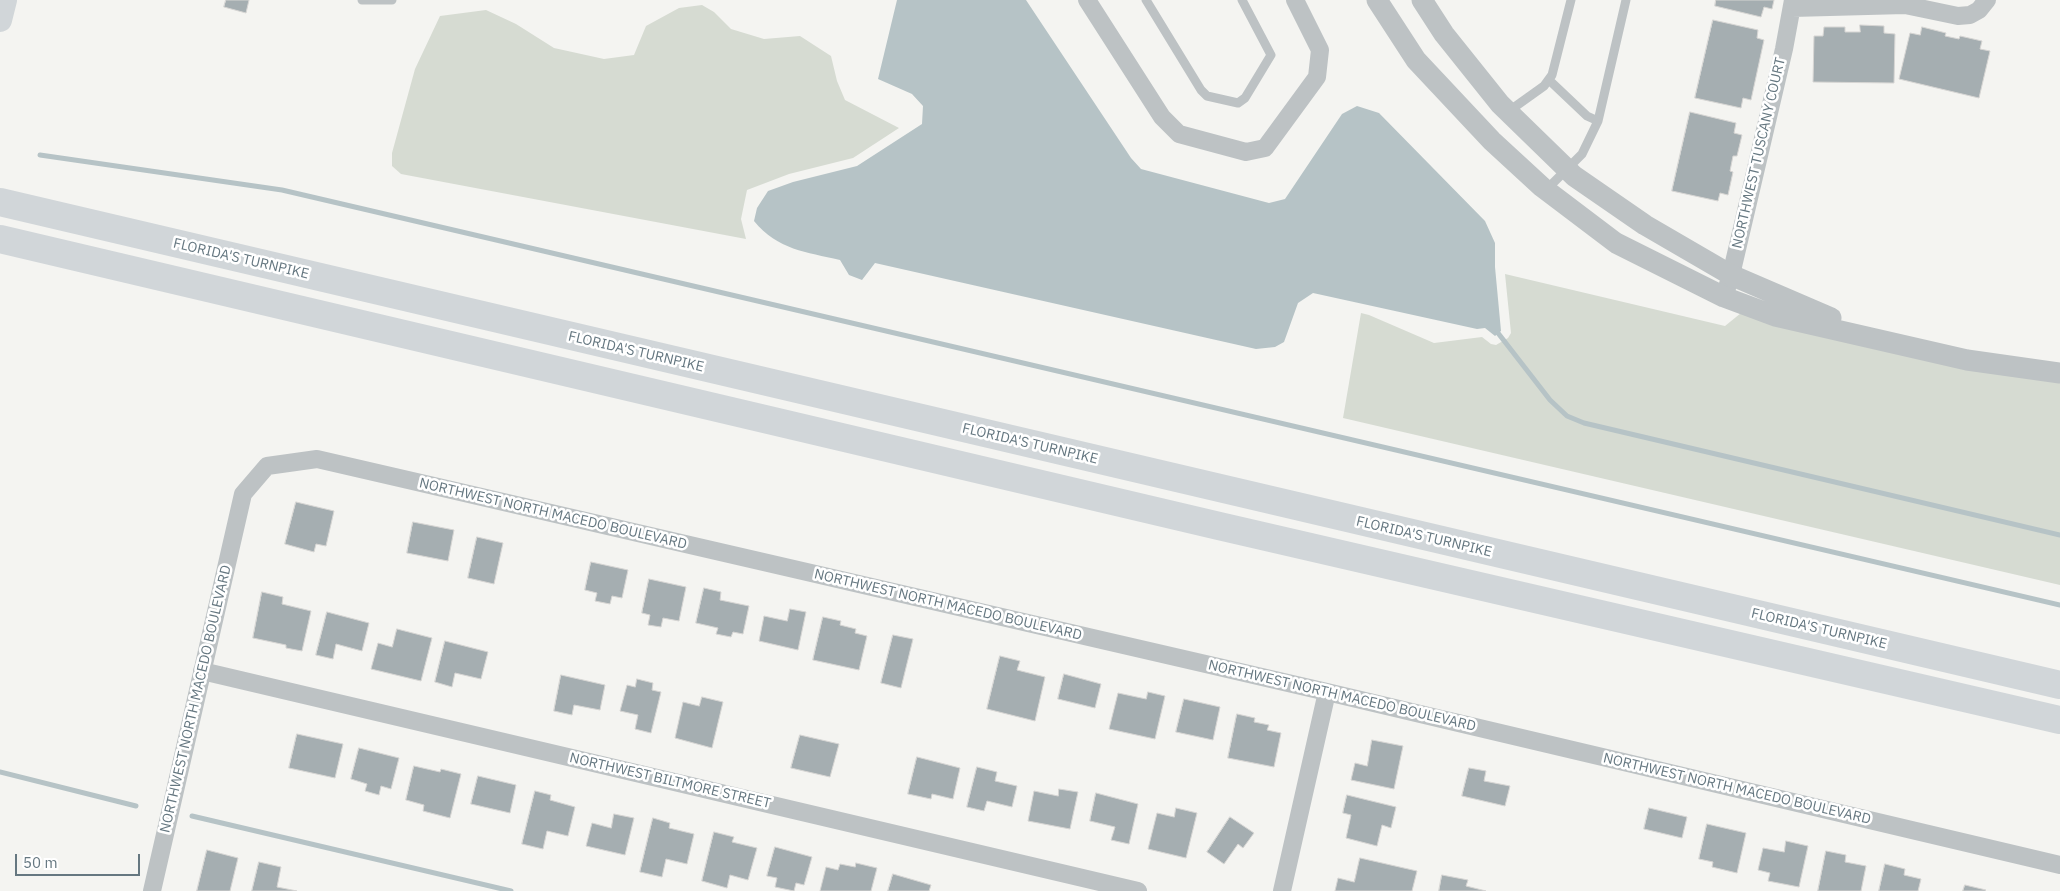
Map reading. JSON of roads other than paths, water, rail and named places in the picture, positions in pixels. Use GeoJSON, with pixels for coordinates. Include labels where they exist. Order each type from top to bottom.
{"type":"FeatureCollection","features":[{"type":"Feature","properties":{"kind":"highway","name":"FLORIDA'S TURNPIKE"},"geometry":{"type":"LineString","coordinates":[[0,202],[2060,685]]}},
{"type":"Feature","properties":{"kind":"highway"},"geometry":{"type":"LineString","coordinates":[[0,239],[1219,526],[2060,720]]}},
{"type":"Feature","properties":{"kind":"main road"},"geometry":{"type":"LineString","coordinates":[[0,20],[5,0]]}},
{"type":"Feature","properties":{"kind":"street"},"geometry":{"type":"LineString","coordinates":[[1087,0],[1162,117],[1179,134],[1246,152],[1265,148],[1317,77],[1320,50],[1295,0]]}},
{"type":"Feature","properties":{"kind":"street"},"geometry":{"type":"LineString","coordinates":[[1376,0],[1416,60],[1492,141],[1546,190],[1616,243],[1724,298],[1774,316],[1967,360],[2060,373]]}},
{"type":"Feature","properties":{"kind":"street"},"geometry":{"type":"LineString","coordinates":[[1422,0],[1444,34],[1508,112],[1574,176],[1645,225],[1731,275],[1826,316],[1878,334],[1896,344]]}},
{"type":"Feature","properties":{"kind":"street","name":"NORTHWEST TUSCANY COURT"},"geometry":{"type":"LineString","coordinates":[[1724,298],[1782,58],[1792,4],[1905,5],[1958,16],[1970,15],[1979,10],[1987,0]]}},
{"type":"Feature","properties":{"kind":"street","name":"NORTHWEST NORTH MACEDO BOULEVARD"},"geometry":{"type":"LineString","coordinates":[[152,891],[243,494],[268,466],[317,459],[1327,692],[2060,865]]}},
{"type":"Feature","properties":{"kind":"street","name":"NORTHWEST BILTMORE STREET"},"geometry":{"type":"LineString","coordinates":[[202,671],[1138,891]]}},
{"type":"Feature","properties":{"kind":"street"},"geometry":{"type":"LineString","coordinates":[[1282,891],[1327,692]]}},
{"type":"Feature","properties":{"kind":"lane"},"geometry":{"type":"LineString","coordinates":[[362,0],[392,0]]}},
{"type":"Feature","properties":{"kind":"lane"},"geometry":{"type":"LineString","coordinates":[[1146,0],[1201,90],[1207,96],[1238,103],[1245,98],[1271,55],[1242,0]]}},
{"type":"Feature","properties":{"kind":"lane"},"geometry":{"type":"LineString","coordinates":[[1508,112],[1544,86],[1549,80],[1557,63],[1571,0]]}},
{"type":"Feature","properties":{"kind":"lane"},"geometry":{"type":"LineString","coordinates":[[1546,190],[1582,154],[1598,121],[1626,0]]}},
{"type":"Feature","properties":{"kind":"lane"},"geometry":{"type":"LineString","coordinates":[[1549,80],[1587,116],[1598,121]]}},
{"type":"Feature","properties":{"kind":"waterway"},"geometry":{"type":"LineString","coordinates":[[40,155],[282,190],[2060,605]]}},
{"type":"Feature","properties":{"kind":"waterway"},"geometry":{"type":"LineString","coordinates":[[1498,333],[1550,400],[1567,416],[1584,423],[2060,535]]}},
{"type":"Feature","properties":{"kind":"waterway"},"geometry":{"type":"LineString","coordinates":[[0,772],[136,806]]}},
{"type":"Feature","properties":{"kind":"waterway"},"geometry":{"type":"LineString","coordinates":[[192,816],[511,891]]}}]}
